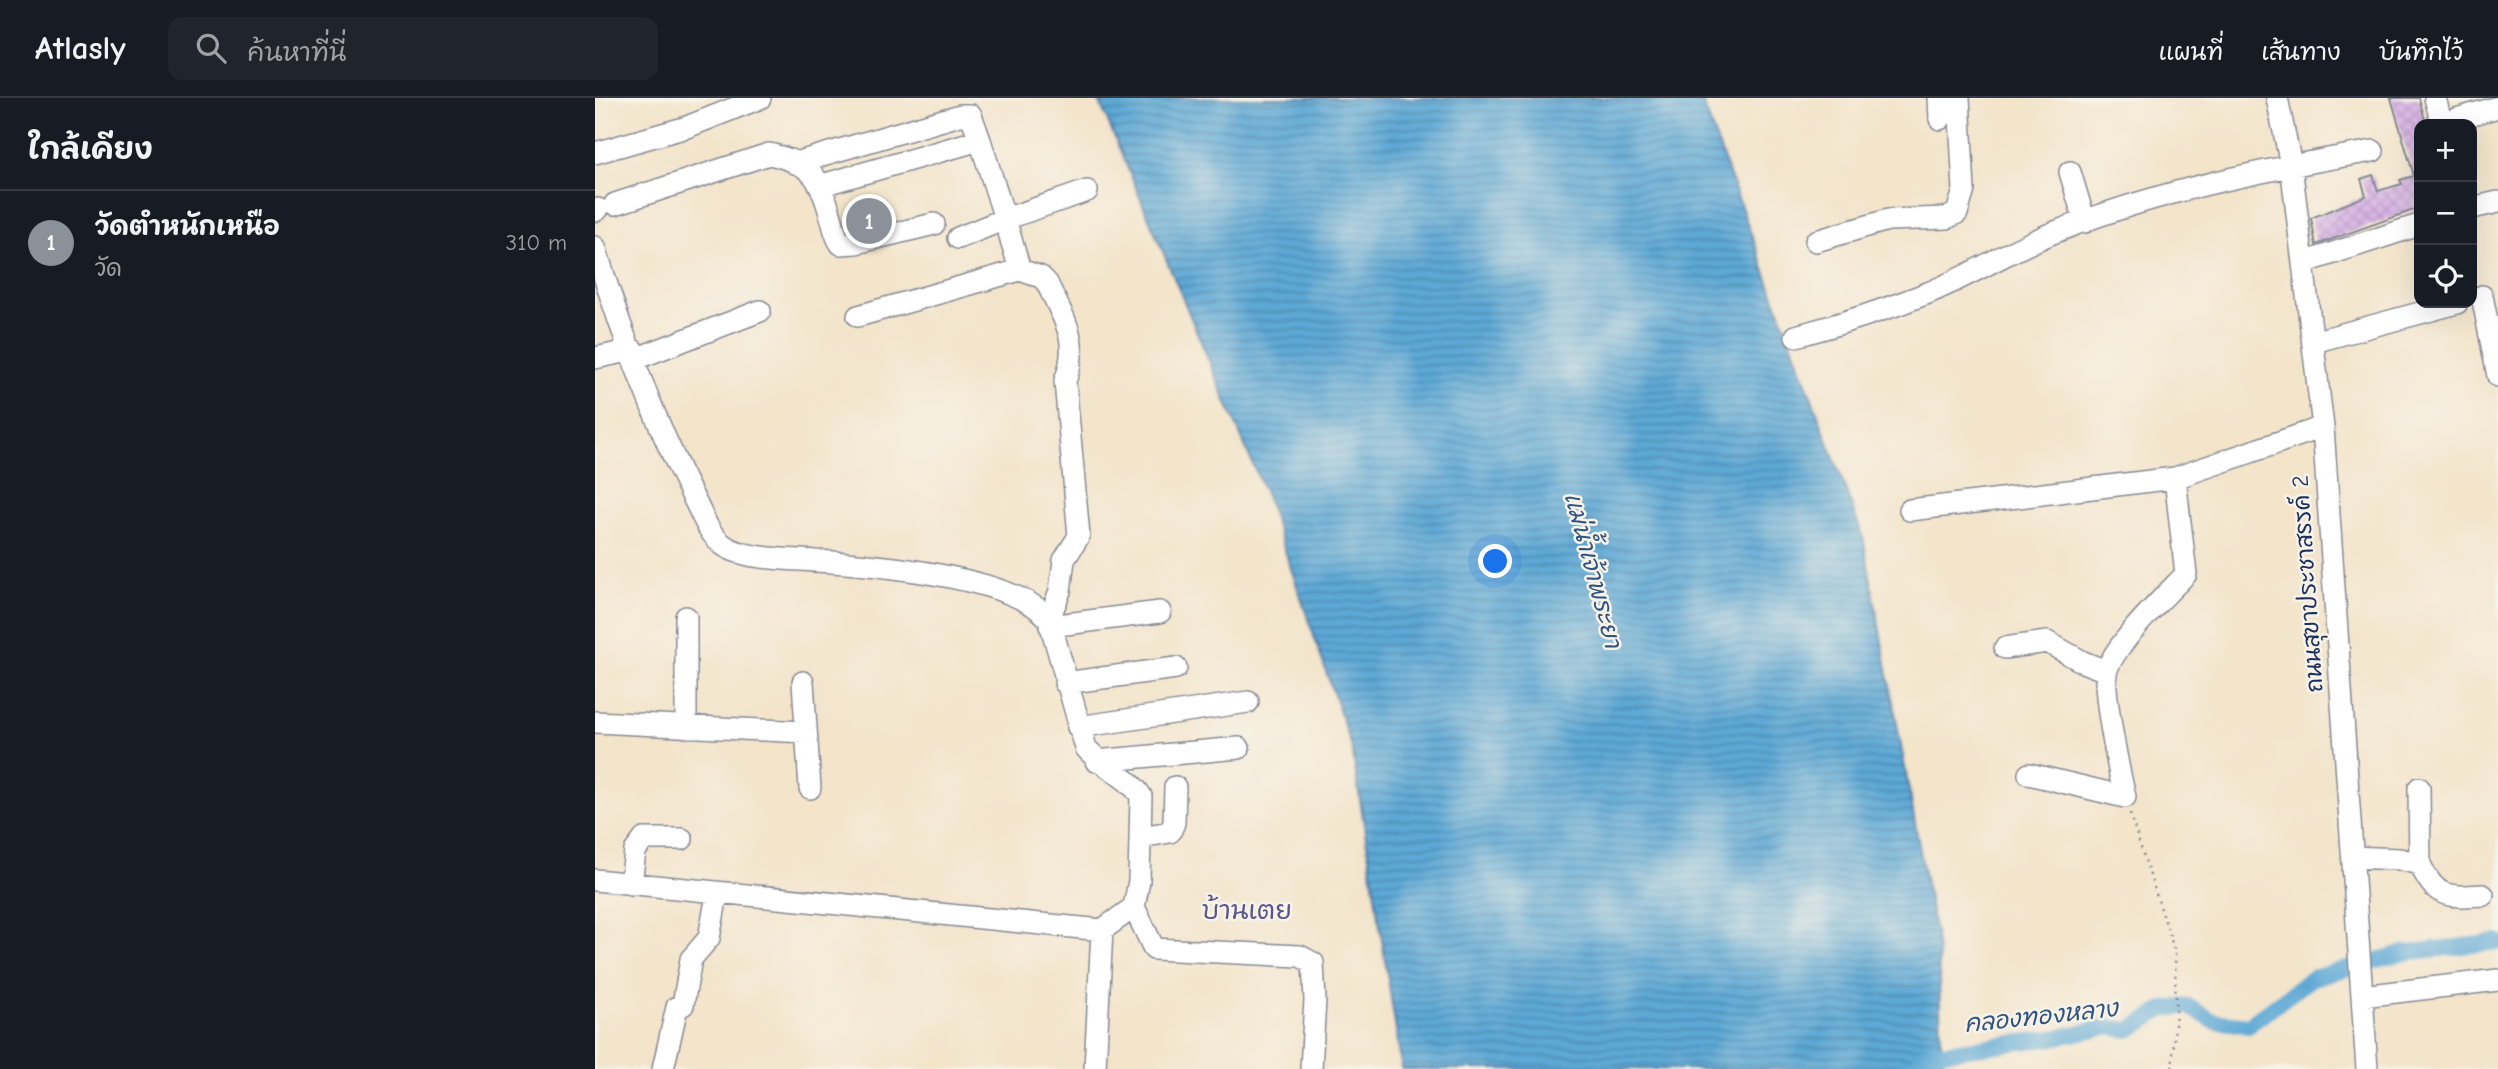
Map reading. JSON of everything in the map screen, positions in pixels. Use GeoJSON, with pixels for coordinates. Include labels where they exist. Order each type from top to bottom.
{"type":"FeatureCollection","features":[{"type":"Feature","properties":{"kind":"street"},"geometry":{"type":"LineString","coordinates":[[595,153],[687,127],[760,98]]}},
{"type":"Feature","properties":{"kind":"street"},"geometry":{"type":"LineString","coordinates":[[1816,242],[1888,220],[1947,218],[1957,213],[1964,190],[1959,98]]}},
{"type":"Feature","properties":{"kind":"street","name":"ถนนสุขาประชาสรรค์ 2"},"geometry":{"type":"LineString","coordinates":[[2277,98],[2291,165],[2323,427],[2367,1069]]}},
{"type":"Feature","properties":{"kind":"street"},"geometry":{"type":"LineString","coordinates":[[2435,98],[2441,119]]}},
{"type":"Feature","properties":{"kind":"street"},"geometry":{"type":"LineString","coordinates":[[2458,119],[2498,107]]}},
{"type":"Feature","properties":{"kind":"street"},"geometry":{"type":"LineString","coordinates":[[795,163],[967,114],[974,120],[1020,270]]}},
{"type":"Feature","properties":{"kind":"street"},"geometry":{"type":"LineString","coordinates":[[922,127],[933,153]]}},
{"type":"Feature","properties":{"kind":"street"},"geometry":{"type":"LineString","coordinates":[[822,185],[980,140]]}},
{"type":"Feature","properties":{"kind":"street"},"geometry":{"type":"LineString","coordinates":[[1796,336],[1856,320],[1929,292],[2062,229],[2178,191],[2291,165],[2373,151]]}},
{"type":"Feature","properties":{"kind":"street"},"geometry":{"type":"LineString","coordinates":[[603,208],[769,153],[815,173],[822,185],[837,237],[843,244],[934,225]]}},
{"type":"Feature","properties":{"kind":"street"},"geometry":{"type":"LineString","coordinates":[[2070,172],[2085,222]]}},
{"type":"Feature","properties":{"kind":"street"},"geometry":{"type":"LineString","coordinates":[[958,238],[1087,191]]}},
{"type":"Feature","properties":{"kind":"street"},"geometry":{"type":"LineString","coordinates":[[2477,207],[2498,202]]}},
{"type":"Feature","properties":{"kind":"street"},"geometry":{"type":"LineString","coordinates":[[2303,263],[2414,227]]}},
{"type":"Feature","properties":{"kind":"street"},"geometry":{"type":"LineString","coordinates":[[595,247],[674,460],[712,534],[732,550],[769,558],[849,564],[955,579],[1003,592],[1033,605],[1049,623],[1086,748],[1096,761],[1135,786],[1141,796],[1141,837],[1134,906],[1154,949],[1300,956],[1313,963],[1315,1000],[1311,1069]]}},
{"type":"Feature","properties":{"kind":"street"},"geometry":{"type":"LineString","coordinates":[[858,316],[1020,270],[1041,276],[1047,283],[1073,347],[1073,360],[1065,381],[1079,536],[1061,567],[1060,591],[1049,623]]}},
{"type":"Feature","properties":{"kind":"street"},"geometry":{"type":"LineString","coordinates":[[2484,296],[2498,376]]}},
{"type":"Feature","properties":{"kind":"street"},"geometry":{"type":"LineString","coordinates":[[2313,342],[2439,308]]}},
{"type":"Feature","properties":{"kind":"street"},"geometry":{"type":"LineString","coordinates":[[595,358],[634,354],[760,311]]}},
{"type":"Feature","properties":{"kind":"street"},"geometry":{"type":"LineString","coordinates":[[1910,510],[2175,478],[2323,427]]}},
{"type":"Feature","properties":{"kind":"street"},"geometry":{"type":"LineString","coordinates":[[2029,774],[2125,797],[2114,748],[2106,671],[2125,643],[2186,574],[2175,478]]}},
{"type":"Feature","properties":{"kind":"street"},"geometry":{"type":"LineString","coordinates":[[1049,623],[1160,612]]}},
{"type":"Feature","properties":{"kind":"street"},"geometry":{"type":"LineString","coordinates":[[685,727],[686,617]]}},
{"type":"Feature","properties":{"kind":"street"},"geometry":{"type":"LineString","coordinates":[[2005,648],[2047,642],[2106,671]]}},
{"type":"Feature","properties":{"kind":"street"},"geometry":{"type":"LineString","coordinates":[[1065,683],[1176,668]]}},
{"type":"Feature","properties":{"kind":"street"},"geometry":{"type":"LineString","coordinates":[[803,682],[810,788]]}},
{"type":"Feature","properties":{"kind":"street"},"geometry":{"type":"LineString","coordinates":[[1078,727],[1248,702]]}},
{"type":"Feature","properties":{"kind":"street"},"geometry":{"type":"LineString","coordinates":[[595,722],[805,732]]}},
{"type":"Feature","properties":{"kind":"street"},"geometry":{"type":"LineString","coordinates":[[1096,761],[1239,748]]}},
{"type":"Feature","properties":{"kind":"street"},"geometry":{"type":"LineString","coordinates":[[1141,837],[1170,832],[1174,823],[1175,788]]}},
{"type":"Feature","properties":{"kind":"street"},"geometry":{"type":"LineString","coordinates":[[2419,788],[2420,864],[2429,884],[2441,893],[2454,897],[2483,895]]}},
{"type":"Feature","properties":{"kind":"street"},"geometry":{"type":"LineString","coordinates":[[631,884],[635,851],[644,839],[682,839]]}},
{"type":"Feature","properties":{"kind":"street"},"geometry":{"type":"LineString","coordinates":[[2353,857],[2399,859],[2420,864]]}},
{"type":"Feature","properties":{"kind":"street"},"geometry":{"type":"LineString","coordinates":[[595,880],[717,895],[1102,930],[1134,906]]}},
{"type":"Feature","properties":{"kind":"street"},"geometry":{"type":"LineString","coordinates":[[663,1069],[691,959],[709,938],[717,895]]}},
{"type":"Feature","properties":{"kind":"street"},"geometry":{"type":"LineString","coordinates":[[1094,1069],[1102,930]]}},
{"type":"Feature","properties":{"kind":"street"},"geometry":{"type":"LineString","coordinates":[[2362,986],[2498,980]]}},
{"type":"Feature","properties":{"kind":"path"},"geometry":{"type":"LineString","coordinates":[[2125,797],[2175,952],[2176,1011],[2172,1069]]}},
{"type":"Feature","properties":{"kind":"water","name":"แม่น้ำเจ้าพระยา"},"geometry":{"type":"Polygon","coordinates":[[[1098,98],[1701,98],[1863,537],[1938,949],[1942,1069],[1402,1069],[1352,748],[1267,498],[1098,98]]]}},
{"type":"Feature","properties":{"kind":"building"},"geometry":{"type":"Polygon","coordinates":[[[2391,98],[2419,98],[2425,119],[2414,119],[2414,176],[2391,98]]]}},
{"type":"Feature","properties":{"kind":"building"},"geometry":{"type":"Polygon","coordinates":[[[2373,175],[2378,191],[2402,184],[2400,180],[2414,176],[2414,210],[2316,245],[2311,218],[2366,196],[2361,179],[2373,175]]]}},
{"type":"Feature","properties":{"kind":"waterway","name":"คลองทองหลาง"},"geometry":{"type":"LineString","coordinates":[[1920,1055],[2053,1038],[2107,1027],[2129,1030],[2164,1009],[2188,1006],[2213,1021],[2249,1025],[2312,978],[2403,953],[2498,942]]}},
{"type":"Feature","properties":{"kind":"place","name":"วัดตำหนักเหนือ"},"geometry":{"type":"Point","coordinates":[869,221]}},
{"type":"Feature","properties":{"kind":"district","name":"บ้านเตย"},"geometry":{"type":"Point","coordinates":[1247,910]}}]}
